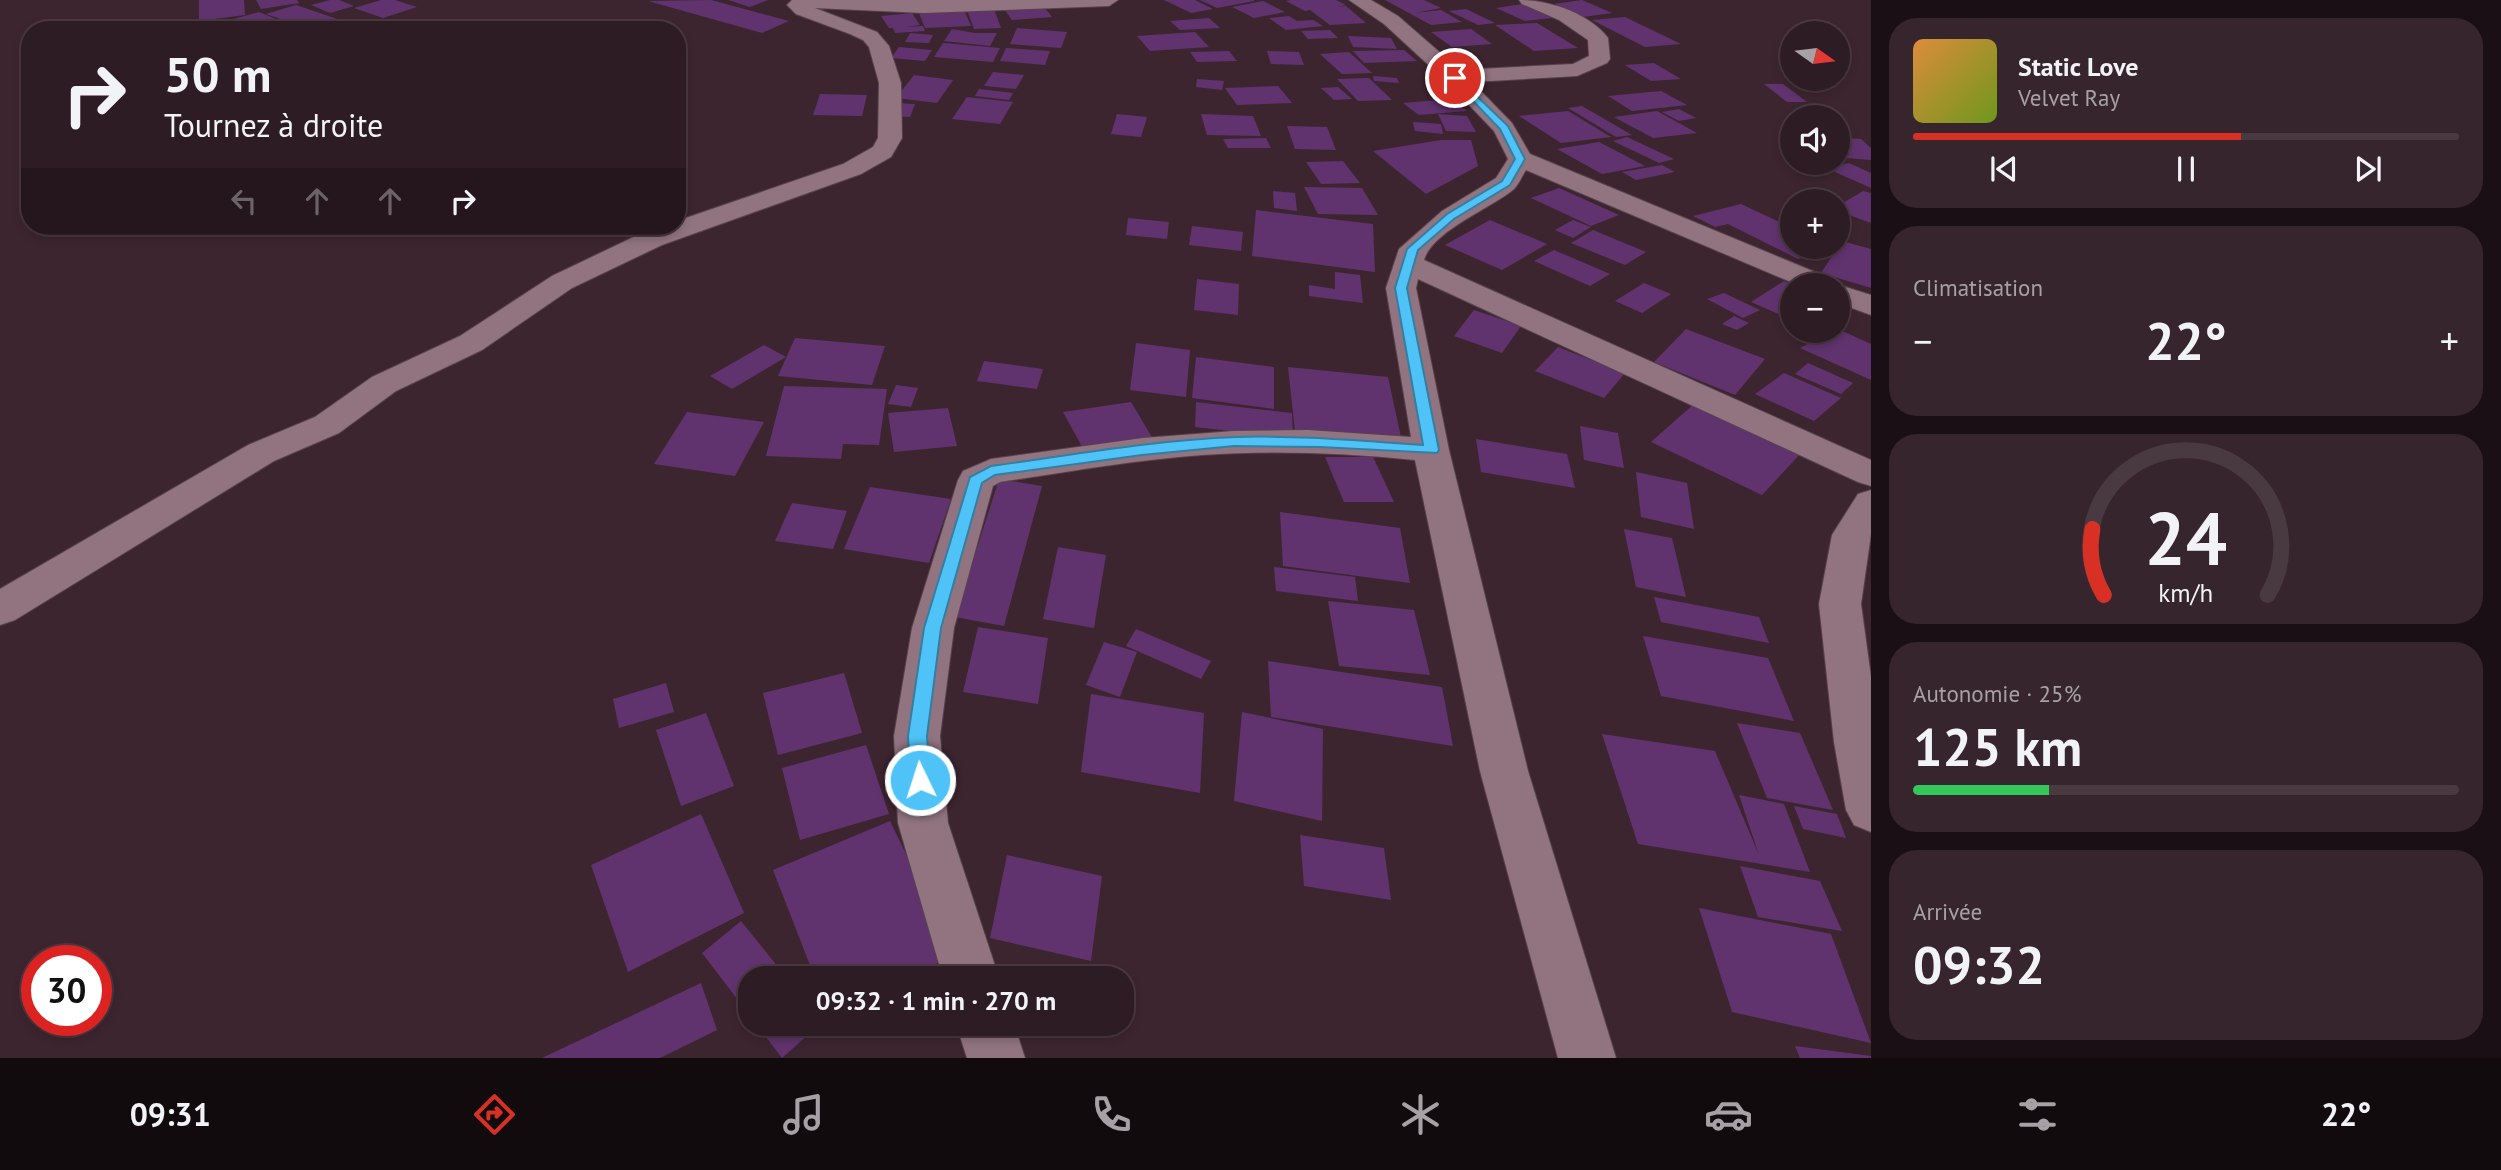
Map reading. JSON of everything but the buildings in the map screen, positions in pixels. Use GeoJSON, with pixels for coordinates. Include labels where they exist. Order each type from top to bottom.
{"type":"FeatureCollection","features":[{"type":"Feature","properties":{"kind":"street"},"geometry":{"type":"LineString","coordinates":[[686,227],[839,174],[882,152],[890,138],[890,83],[879,46],[870,36],[803,10],[796,5],[800,1],[924,7],[1109,0]]}},
{"type":"Feature","properties":{"kind":"street"},"geometry":{"type":"LineString","coordinates":[[1358,0],[1391,20],[1455,78],[1504,128],[1520,159],[1793,273]]}},
{"type":"Feature","properties":{"kind":"street"},"geometry":{"type":"LineString","coordinates":[[1455,78],[1577,70],[1600,59],[1598,38],[1566,16],[1528,0]]}},
{"type":"Feature","properties":{"kind":"street"},"geometry":{"type":"LineString","coordinates":[[1520,159],[1506,183],[1451,217],[1413,249],[1401,288],[1432,450],[1504,771],[1587,1058]]}},
{"type":"Feature","properties":{"kind":"street"},"geometry":{"type":"LineString","coordinates":[[0,609],[261,453],[327,425],[384,384],[471,343],[562,282],[664,235]]}},
{"type":"Feature","properties":{"kind":"street"},"geometry":{"type":"LineString","coordinates":[[1409,264],[1871,474]]}},
{"type":"Feature","properties":{"kind":"street"},"geometry":{"type":"LineString","coordinates":[[1850,297],[1871,306]]}},
{"type":"Feature","properties":{"kind":"street"},"geometry":{"type":"LineString","coordinates":[[967,966],[923,823],[917,736],[933,628],[976,480],[991,471],[1142,450],[1234,442],[1320,442],[1432,450]]}},
{"type":"Feature","properties":{"kind":"street"},"geometry":{"type":"LineString","coordinates":[[1871,503],[1851,535],[1840,604],[1857,742],[1871,810]]}},
{"type":"Feature","properties":{"kind":"street"},"geometry":{"type":"LineString","coordinates":[[989,1036],[996,1058]]}},
{"type":"Feature","properties":{"kind":"route"},"geometry":{"type":"LineString","coordinates":[[920,780],[917,736],[933,628],[976,480],[991,471],[1142,450],[1234,442],[1320,442],[1432,450],[1401,288],[1413,249],[1451,217],[1506,183],[1520,159],[1504,128],[1455,78]]}}]}
